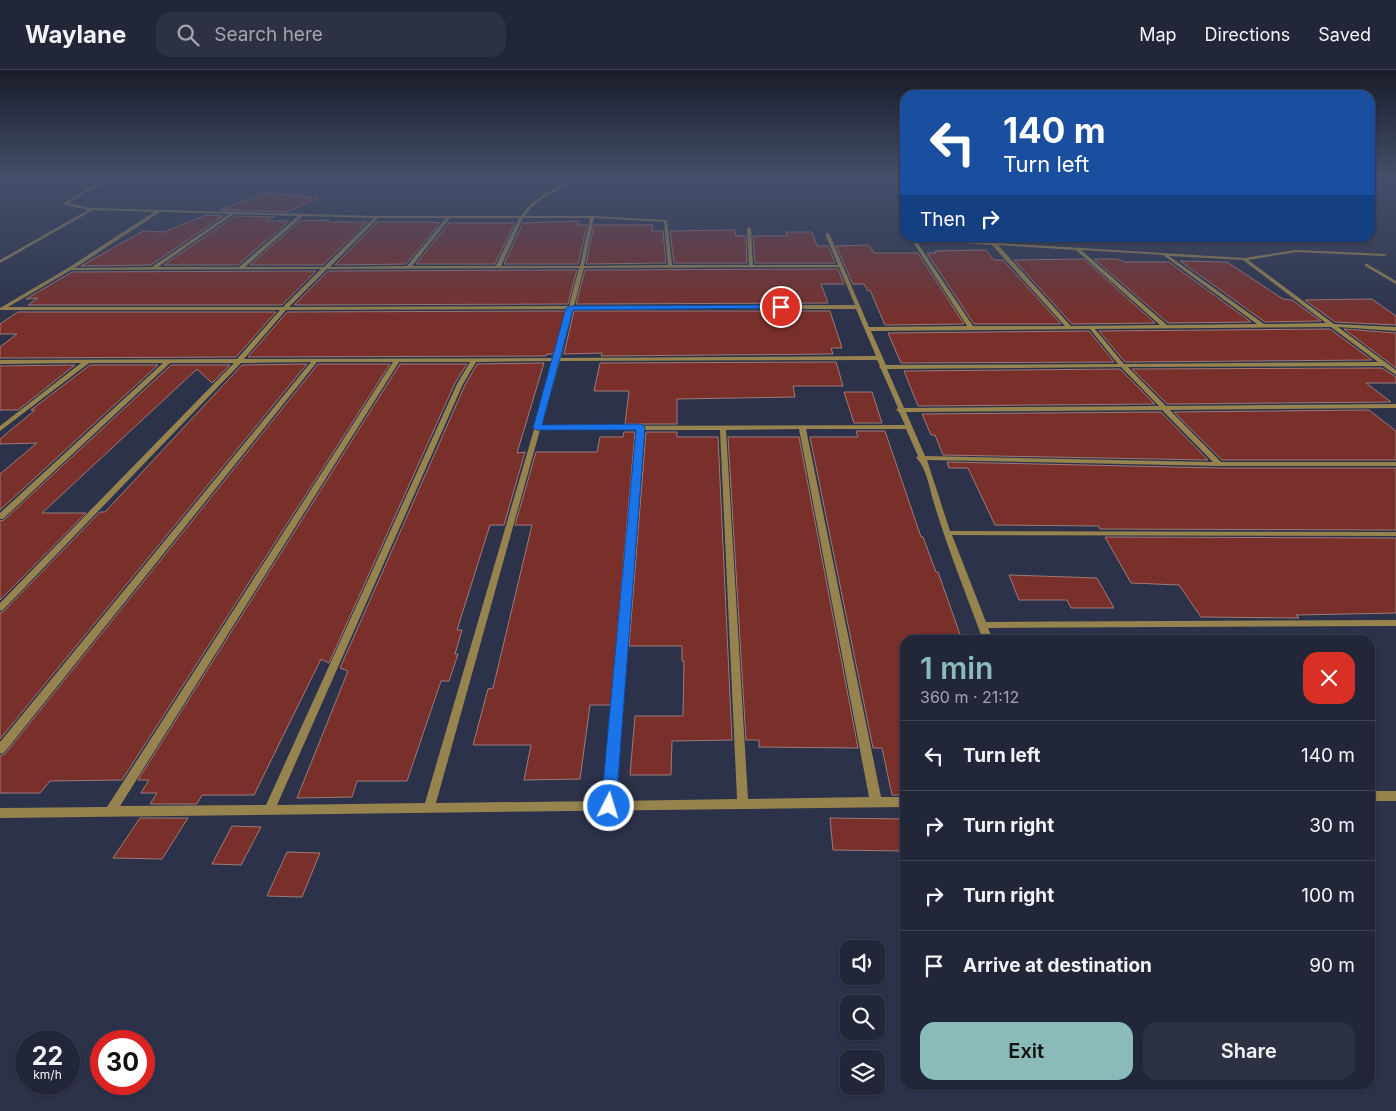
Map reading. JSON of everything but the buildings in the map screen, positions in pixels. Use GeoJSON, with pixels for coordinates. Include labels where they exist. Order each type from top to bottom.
{"type":"FeatureCollection","features":[{"type":"Feature","properties":{"kind":"street"},"geometry":{"type":"LineString","coordinates":[[0,262],[63,226]]}},
{"type":"Feature","properties":{"kind":"street"},"geometry":{"type":"LineString","coordinates":[[1,309],[70,269],[137,226]]}},
{"type":"Feature","properties":{"kind":"street"},"geometry":{"type":"LineString","coordinates":[[154,268],[215,226]]}},
{"type":"Feature","properties":{"kind":"street"},"geometry":{"type":"LineString","coordinates":[[241,268],[290,226]]}},
{"type":"Feature","properties":{"kind":"street"},"geometry":{"type":"LineString","coordinates":[[0,608],[239,361],[284,309],[369,226]]}},
{"type":"Feature","properties":{"kind":"street"},"geometry":{"type":"LineString","coordinates":[[409,267],[442,226]]}},
{"type":"Feature","properties":{"kind":"street"},"geometry":{"type":"LineString","coordinates":[[498,267],[518,226]]}},
{"type":"Feature","properties":{"kind":"street"},"geometry":{"type":"LineString","coordinates":[[429,808],[557,360],[582,266],[590,226]]}},
{"type":"Feature","properties":{"kind":"street"},"geometry":{"type":"LineString","coordinates":[[666,226],[670,266]]}},
{"type":"Feature","properties":{"kind":"street"},"geometry":{"type":"LineString","coordinates":[[749,228],[752,266]]}},
{"type":"Feature","properties":{"kind":"street"},"geometry":{"type":"LineString","coordinates":[[826,234],[867,328],[899,410],[928,472],[947,533],[986,635]]}},
{"type":"Feature","properties":{"kind":"street"},"geometry":{"type":"LineString","coordinates":[[915,242],[971,328]]}},
{"type":"Feature","properties":{"kind":"street"},"geometry":{"type":"LineString","coordinates":[[963,242],[1244,259],[1296,251],[1384,255]]}},
{"type":"Feature","properties":{"kind":"street"},"geometry":{"type":"LineString","coordinates":[[994,244],[1069,327]]}},
{"type":"Feature","properties":{"kind":"street"},"geometry":{"type":"LineString","coordinates":[[1076,249],[1165,326]]}},
{"type":"Feature","properties":{"kind":"street"},"geometry":{"type":"LineString","coordinates":[[1165,255],[1262,325]]}},
{"type":"Feature","properties":{"kind":"street"},"geometry":{"type":"LineString","coordinates":[[1244,259],[1396,373]]}},
{"type":"Feature","properties":{"kind":"street"},"geometry":{"type":"LineString","coordinates":[[1368,265],[1396,283]]}},
{"type":"Feature","properties":{"kind":"street"},"geometry":{"type":"LineString","coordinates":[[70,269],[841,266]]}},
{"type":"Feature","properties":{"kind":"street"},"geometry":{"type":"LineString","coordinates":[[1,309],[858,307]]}},
{"type":"Feature","properties":{"kind":"street"},"geometry":{"type":"LineString","coordinates":[[867,328],[1330,325],[1396,329]]}},
{"type":"Feature","properties":{"kind":"street"},"geometry":{"type":"LineString","coordinates":[[1092,327],[1123,366],[1220,464]]}},
{"type":"Feature","properties":{"kind":"street"},"geometry":{"type":"LineString","coordinates":[[1,362],[879,358]]}},
{"type":"Feature","properties":{"kind":"street"},"geometry":{"type":"LineString","coordinates":[[0,750],[316,360]]}},
{"type":"Feature","properties":{"kind":"street"},"geometry":{"type":"LineString","coordinates":[[110,812],[397,360]]}},
{"type":"Feature","properties":{"kind":"street"},"geometry":{"type":"LineString","coordinates":[[269,810],[460,384],[474,360]]}},
{"type":"Feature","properties":{"kind":"street"},"geometry":{"type":"LineString","coordinates":[[0,429],[87,361]]}},
{"type":"Feature","properties":{"kind":"street"},"geometry":{"type":"LineString","coordinates":[[0,517],[168,361]]}},
{"type":"Feature","properties":{"kind":"street"},"geometry":{"type":"LineString","coordinates":[[882,367],[1385,364]]}},
{"type":"Feature","properties":{"kind":"street"},"geometry":{"type":"LineString","coordinates":[[899,410],[1396,406]]}},
{"type":"Feature","properties":{"kind":"street"},"geometry":{"type":"LineString","coordinates":[[609,806],[641,427]]}},
{"type":"Feature","properties":{"kind":"street"},"geometry":{"type":"LineString","coordinates":[[723,427],[743,804]]}},
{"type":"Feature","properties":{"kind":"street"},"geometry":{"type":"LineString","coordinates":[[802,427],[876,803]]}},
{"type":"Feature","properties":{"kind":"street"},"geometry":{"type":"LineString","coordinates":[[537,428],[908,427]]}},
{"type":"Feature","properties":{"kind":"street"},"geometry":{"type":"LineString","coordinates":[[920,458],[1220,464],[1396,464]]}},
{"type":"Feature","properties":{"kind":"street"},"geometry":{"type":"LineString","coordinates":[[947,533],[1396,534]]}},
{"type":"Feature","properties":{"kind":"street"},"geometry":{"type":"LineString","coordinates":[[982,625],[1396,623]]}},
{"type":"Feature","properties":{"kind":"street"},"geometry":{"type":"LineString","coordinates":[[1375,796],[1396,796]]}},
{"type":"Feature","properties":{"kind":"street"},"geometry":{"type":"LineString","coordinates":[[0,813],[900,802]]}},
{"type":"Feature","properties":{"kind":"route"},"geometry":{"type":"LineString","coordinates":[[609,806],[641,427],[537,428],[570,308],[781,307]]}}]}
